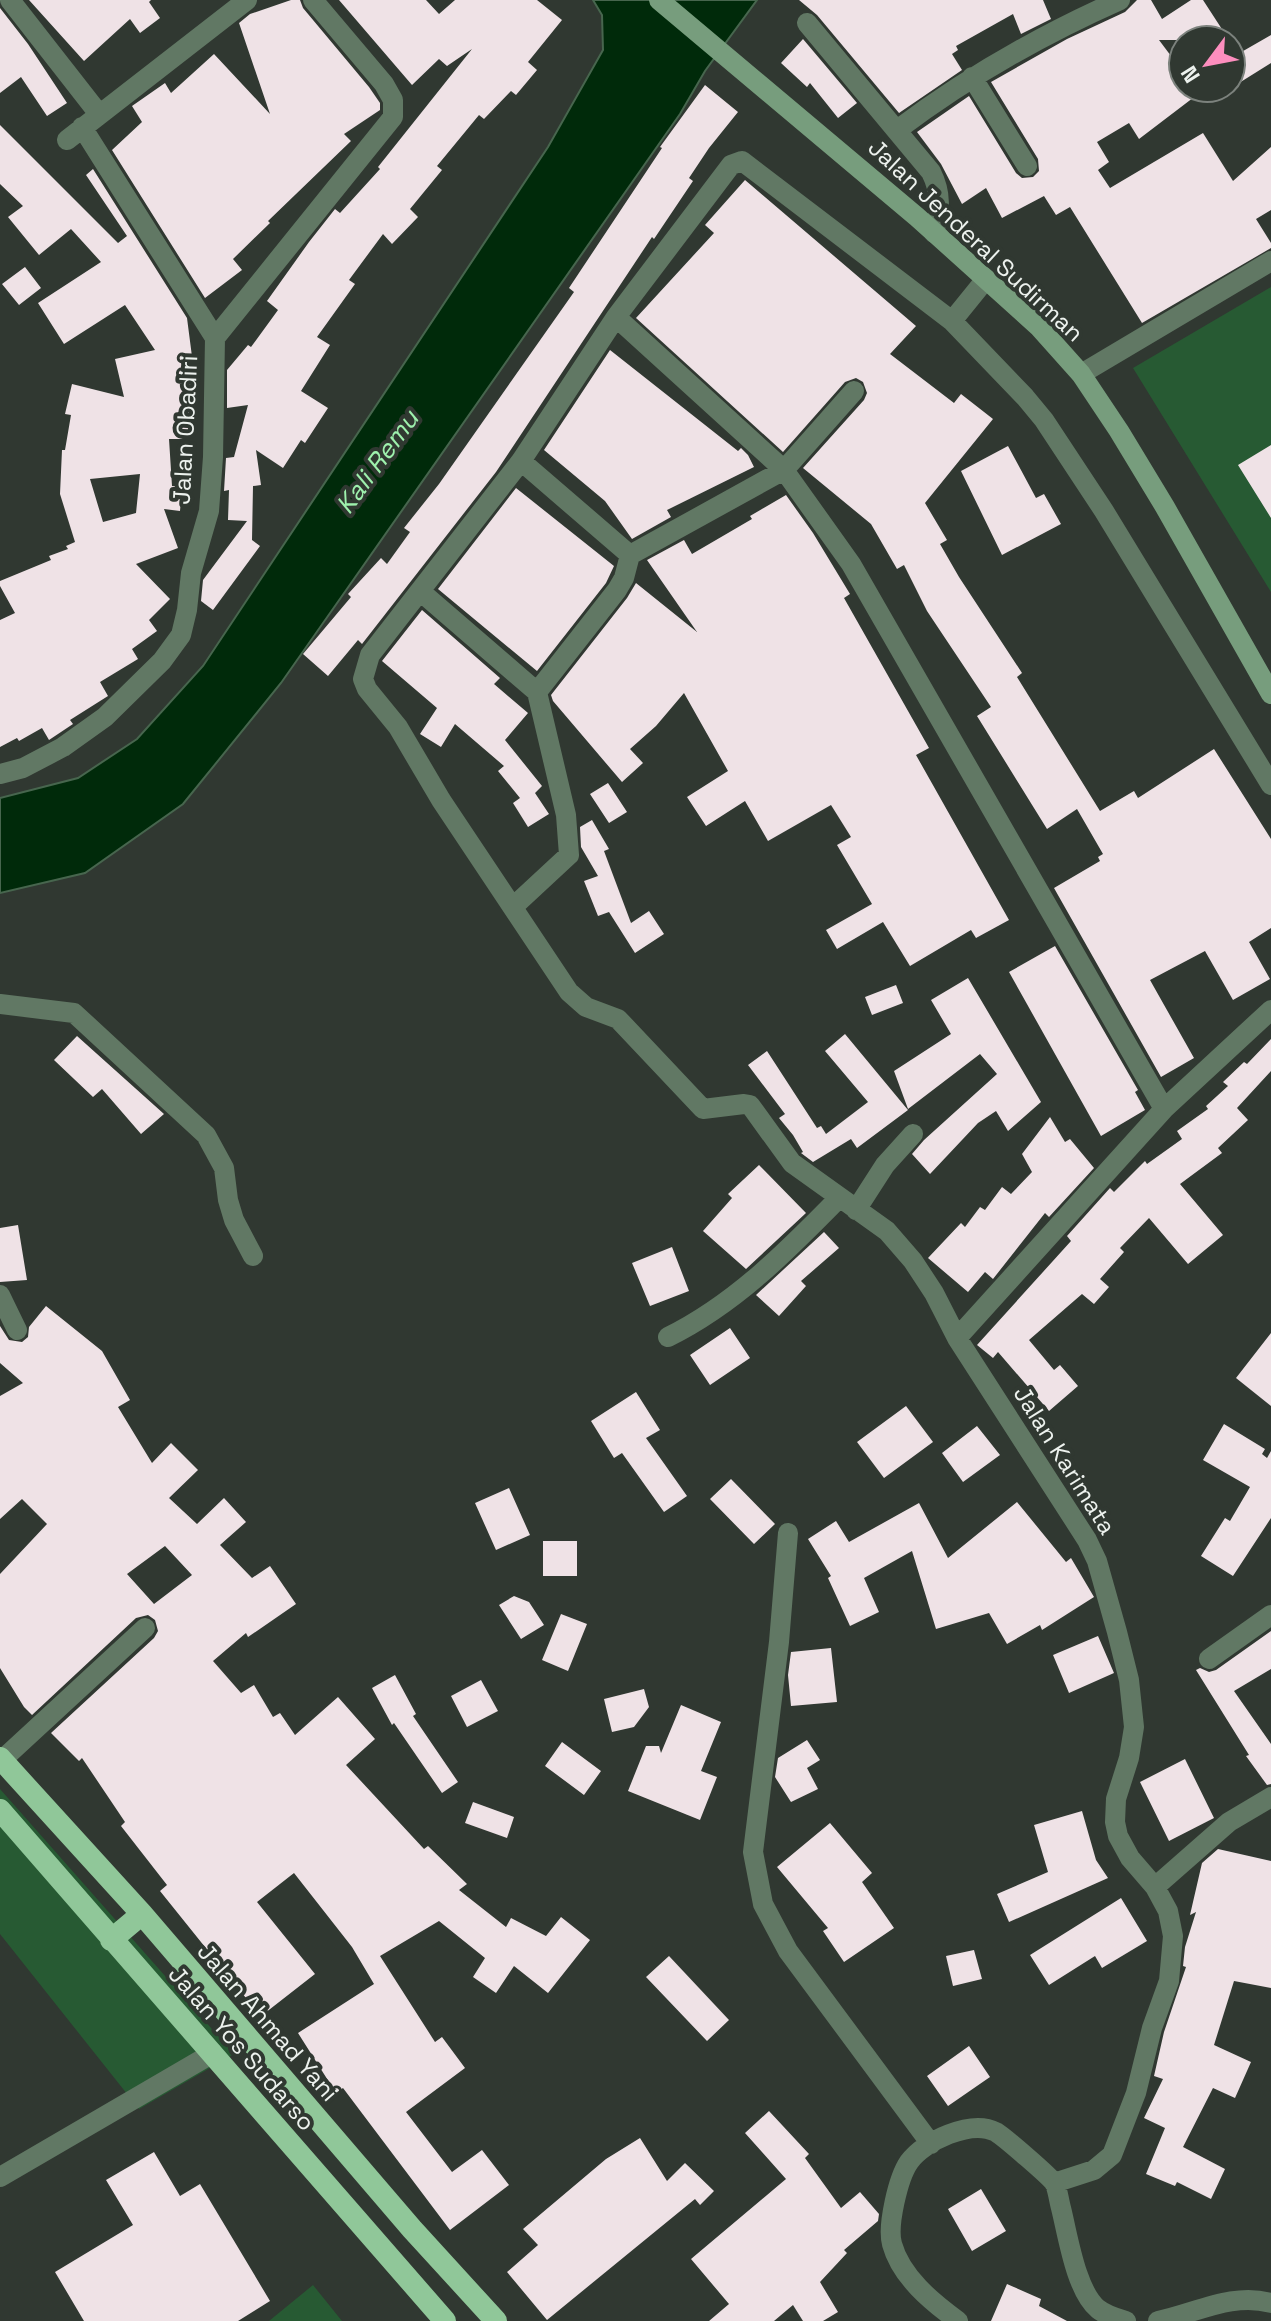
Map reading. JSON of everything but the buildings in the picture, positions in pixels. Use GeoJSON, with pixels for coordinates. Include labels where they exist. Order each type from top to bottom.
{"type":"FeatureCollection","features":[{"type":"Feature","properties":{"kind":"highway","name":"Jalan Ahmad Yani"},"geometry":{"type":"LineString","coordinates":[[1,1759],[142,1914],[412,2229],[496,2321]]}},
{"type":"Feature","properties":{"kind":"highway","name":"Jalan Yos Sudarso"},"geometry":{"type":"LineString","coordinates":[[0,1810],[445,2321]]}},
{"type":"Feature","properties":{"kind":"highway"},"geometry":{"type":"LineString","coordinates":[[111,1940],[142,1914]]}},
{"type":"Feature","properties":{"kind":"main road","name":"Jalan Jenderal Sudirman"},"geometry":{"type":"LineString","coordinates":[[659,0],[855,163],[986,279],[1039,327],[1081,374],[1165,507],[1271,694]]}},
{"type":"Feature","properties":{"kind":"street","name":"Jalan Obadiri"},"geometry":{"type":"LineString","coordinates":[[0,774],[23,768],[50,754],[105,717],[162,661],[181,635],[191,573],[209,511],[215,338],[83,127],[10,0]]}},
{"type":"Feature","properties":{"kind":"street"},"geometry":{"type":"LineString","coordinates":[[83,127],[247,0]]}},
{"type":"Feature","properties":{"kind":"street"},"geometry":{"type":"LineString","coordinates":[[215,338],[393,117],[395,108],[390,92],[313,0]]}},
{"type":"Feature","properties":{"kind":"street"},"geometry":{"type":"LineString","coordinates":[[897,130],[972,77],[1052,32],[1120,0]]}},
{"type":"Feature","properties":{"kind":"street"},"geometry":{"type":"LineString","coordinates":[[807,23],[931,172],[937,184],[940,206],[934,233]]}},
{"type":"Feature","properties":{"kind":"street"},"geometry":{"type":"LineString","coordinates":[[972,77],[1027,166]]}},
{"type":"Feature","properties":{"kind":"street"},"geometry":{"type":"LineString","coordinates":[[420,591],[537,692],[566,815],[569,855],[513,907],[441,800],[398,727],[367,689],[363,679],[370,655],[521,461],[616,317],[731,165],[738,161],[749,166],[952,321],[1044,420],[1104,511],[1271,785]]}},
{"type":"Feature","properties":{"kind":"street"},"geometry":{"type":"LineString","coordinates":[[1081,374],[1271,261]]}},
{"type":"Feature","properties":{"kind":"street"},"geometry":{"type":"LineString","coordinates":[[952,321],[986,279]]}},
{"type":"Feature","properties":{"kind":"street"},"geometry":{"type":"LineString","coordinates":[[616,317],[784,470],[851,564],[1164,1109]]}},
{"type":"Feature","properties":{"kind":"street"},"geometry":{"type":"LineString","coordinates":[[537,692],[617,590],[630,555],[784,470],[854,391]]}},
{"type":"Feature","properties":{"kind":"street"},"geometry":{"type":"LineString","coordinates":[[521,461],[630,555]]}},
{"type":"Feature","properties":{"kind":"street","name":"Jalan Karimata"},"geometry":{"type":"LineString","coordinates":[[513,907],[569,992],[586,1007],[618,1019],[703,1109],[750,1105],[792,1163],[887,1231],[902,1247],[934,1293],[957,1338],[1072,1513],[1097,1561],[1133,1705],[1134,1727],[1129,1758],[1116,1799],[1115,1822],[1118,1836],[1130,1858],[1155,1887],[1168,1911],[1173,1936],[1169,1981],[1152,2028],[1136,2093],[1112,2155],[1094,2170],[1054,2183]]}},
{"type":"Feature","properties":{"kind":"street"},"geometry":{"type":"LineString","coordinates":[[0,1004],[74,1013],[206,1135],[224,1168],[234,1220],[253,1256]]}},
{"type":"Feature","properties":{"kind":"street"},"geometry":{"type":"LineString","coordinates":[[957,1338],[1164,1109],[1271,1010]]}},
{"type":"Feature","properties":{"kind":"street"},"geometry":{"type":"LineString","coordinates":[[668,1337],[700,1322],[728,1302],[800,1238],[847,1204],[913,1134]]}},
{"type":"Feature","properties":{"kind":"street"},"geometry":{"type":"LineString","coordinates":[[0,1295],[17,1330]]}},
{"type":"Feature","properties":{"kind":"street"},"geometry":{"type":"LineString","coordinates":[[788,1533],[779,1642],[753,1852],[763,1904],[788,1951],[931,2144]]}},
{"type":"Feature","properties":{"kind":"street"},"geometry":{"type":"LineString","coordinates":[[1209,1659],[1271,1615]]}},
{"type":"Feature","properties":{"kind":"street"},"geometry":{"type":"LineString","coordinates":[[1,1759],[145,1628]]}},
{"type":"Feature","properties":{"kind":"street"},"geometry":{"type":"LineString","coordinates":[[1155,1887],[1229,1822],[1271,1797]]}},
{"type":"Feature","properties":{"kind":"street"},"geometry":{"type":"LineString","coordinates":[[0,2177],[213,2053]]}},
{"type":"Feature","properties":{"kind":"street"},"geometry":{"type":"LineString","coordinates":[[958,2321],[935,2303],[902,2268],[890,2233],[899,2187],[909,2162],[931,2144],[963,2129],[976,2128],[992,2131],[1054,2183],[1079,2278],[1087,2295],[1096,2308],[1126,2321]]}},
{"type":"Feature","properties":{"kind":"street"},"geometry":{"type":"LineString","coordinates":[[1158,2321],[1243,2299],[1271,2303]]}},
{"type":"Feature","properties":{"kind":"shaded area"},"geometry":{"type":"Polygon","coordinates":[[[1271,287],[1271,592],[1133,368],[1271,287]]]}},
{"type":"Feature","properties":{"kind":"shaded area"},"geometry":{"type":"Polygon","coordinates":[[[0,1789],[234,2054],[139,2109],[0,1934],[0,1789]]]}},
{"type":"Feature","properties":{"kind":"shaded area"},"geometry":{"type":"Polygon","coordinates":[[[313,2285],[342,2321],[269,2321],[313,2285]]]}},
{"type":"Feature","properties":{"kind":"water","name":"Kali Remu"},"geometry":{"type":"Polygon","coordinates":[[[593,0],[757,0],[281,683],[183,804],[85,873],[0,893],[0,798],[78,778],[137,739],[203,666],[548,147],[603,50],[602,15],[593,0]]]}}]}
